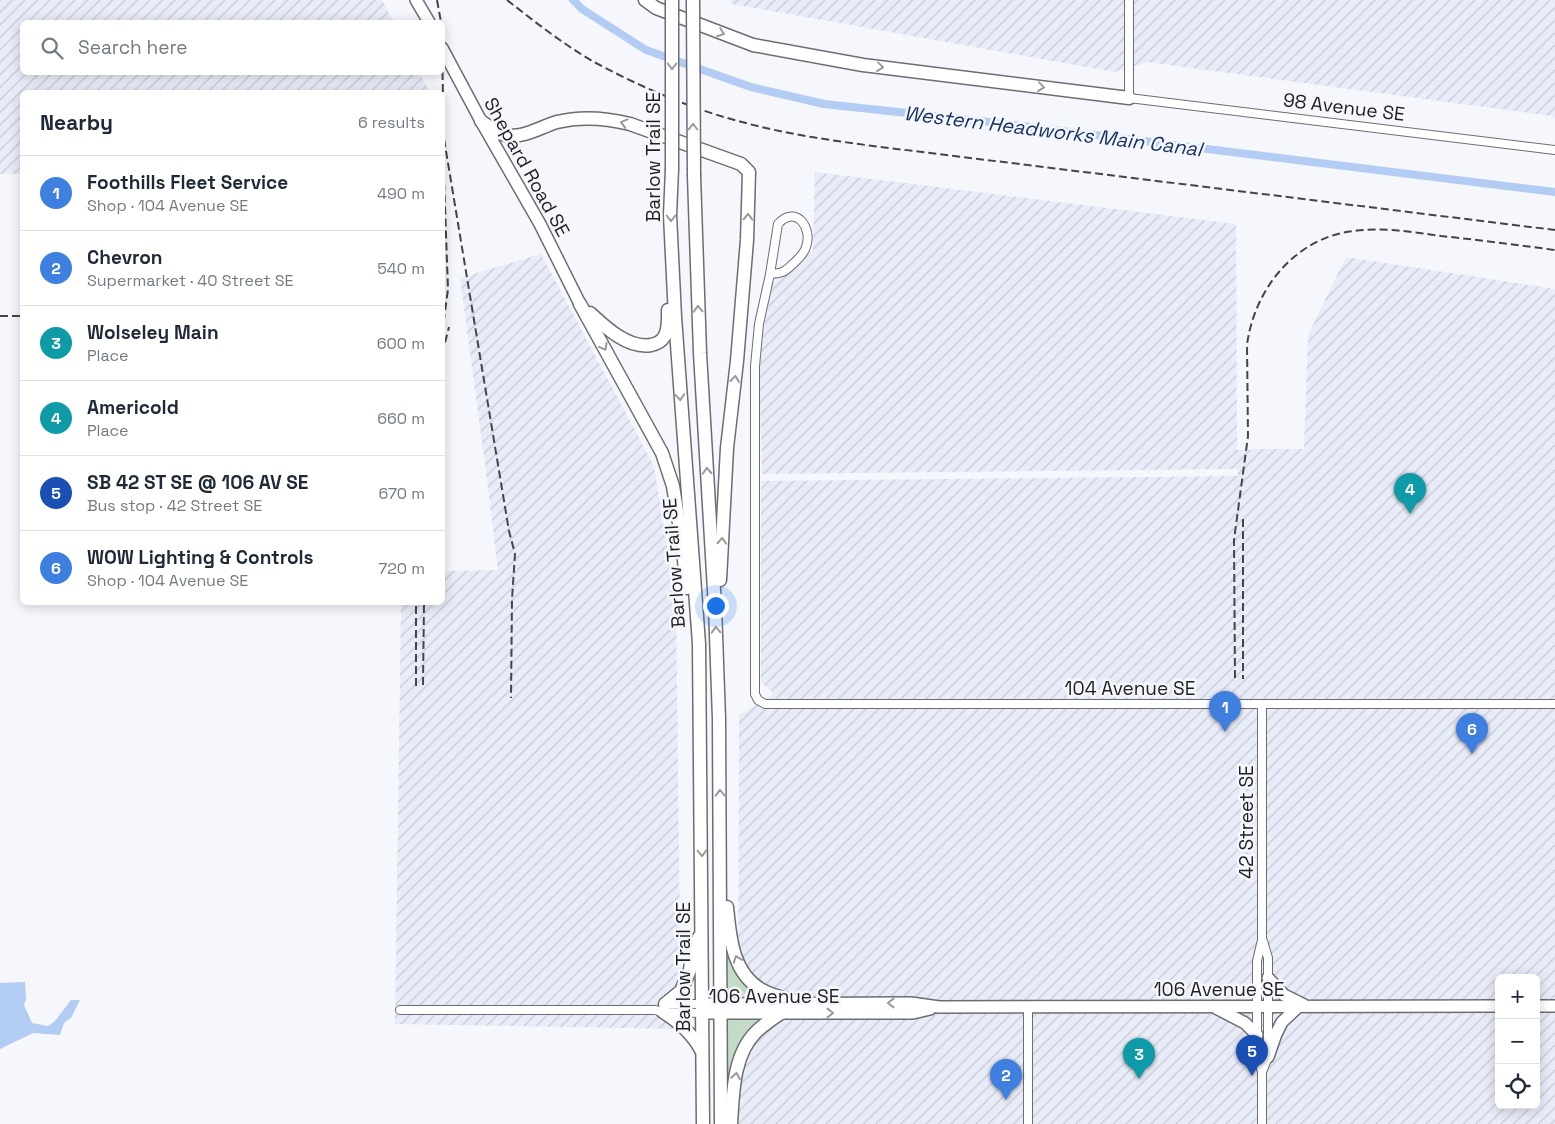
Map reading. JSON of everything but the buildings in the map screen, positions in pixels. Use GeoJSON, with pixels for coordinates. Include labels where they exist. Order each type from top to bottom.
{"type":"FeatureCollection","features":[{"type":"Feature","properties":{"kind":"main road"},"geometry":{"type":"LineString","coordinates":[[645,0],[656,8],[753,45],[864,65],[1130,98]]}},
{"type":"Feature","properties":{"kind":"main road","name":"Barlow Trail SE"},"geometry":{"type":"LineString","coordinates":[[672,0],[671,246],[699,644],[703,1124]]}},
{"type":"Feature","properties":{"kind":"main road","name":"Barlow Trail SE"},"geometry":{"type":"LineString","coordinates":[[693,0],[694,176],[700,353],[715,607],[719,719],[721,1124]]}},
{"type":"Feature","properties":{"kind":"main road"},"geometry":{"type":"LineString","coordinates":[[481,121],[502,135],[513,136],[528,133],[557,122],[587,118],[611,119],[741,164],[748,172],[748,240],[728,448],[720,582],[715,607]]}},
{"type":"Feature","properties":{"kind":"main road"},"geometry":{"type":"LineString","coordinates":[[580,304],[602,325],[622,338],[634,344],[647,346],[657,343],[664,337],[668,325],[668,260],[671,246]]}},
{"type":"Feature","properties":{"kind":"main road"},"geometry":{"type":"LineString","coordinates":[[580,304],[662,453],[673,486],[682,542],[696,713],[700,735]]}},
{"type":"Feature","properties":{"kind":"main road"},"geometry":{"type":"LineString","coordinates":[[720,842],[731,945],[740,969],[752,984],[762,990],[803,1003]]}},
{"type":"Feature","properties":{"kind":"main road"},"geometry":{"type":"LineString","coordinates":[[702,930],[692,954],[690,970],[681,991],[661,1008],[695,1038],[702,1052]]}},
{"type":"Feature","properties":{"kind":"main road"},"geometry":{"type":"LineString","coordinates":[[731,1124],[736,1070],[744,1049],[755,1033],[781,1013]]}},
{"type":"Feature","properties":{"kind":"street"},"geometry":{"type":"LineString","coordinates":[[416,0],[428,20]]}},
{"type":"Feature","properties":{"kind":"street"},"geometry":{"type":"LineString","coordinates":[[1129,0],[1130,98]]}},
{"type":"Feature","properties":{"kind":"street","name":"Shepard Road SE"},"geometry":{"type":"LineString","coordinates":[[445,54],[540,224],[580,304]]}},
{"type":"Feature","properties":{"kind":"street","name":"98 Avenue SE"},"geometry":{"type":"LineString","coordinates":[[1130,98],[1555,150]]}},
{"type":"Feature","properties":{"kind":"street"},"geometry":{"type":"LineString","coordinates":[[796,216],[805,226],[808,241],[806,249],[802,256],[782,273],[770,274],[778,224],[783,218],[796,216]]}},
{"type":"Feature","properties":{"kind":"street","name":"104 Avenue SE"},"geometry":{"type":"LineString","coordinates":[[770,274],[759,324],[755,366],[755,694],[758,700],[765,704],[1555,704]]}},
{"type":"Feature","properties":{"kind":"street","name":"42 Street SE"},"geometry":{"type":"LineString","coordinates":[[1262,704],[1262,940],[1257,961],[1268,1057],[1262,1072]]}},
{"type":"Feature","properties":{"kind":"street","name":"42 Street SE"},"geometry":{"type":"LineString","coordinates":[[1262,940],[1268,958],[1268,978],[1257,1035],[1257,1055],[1262,1072],[1262,1124]]}},
{"type":"Feature","properties":{"kind":"street"},"geometry":{"type":"LineString","coordinates":[[1268,978],[1284,995],[1303,1007],[1282,1022],[1268,1057]]}},
{"type":"Feature","properties":{"kind":"street","name":"106 Avenue SE"},"geometry":{"type":"LineString","coordinates":[[721,1009],[803,1003],[911,1003],[939,1007],[1495,1006]]}},
{"type":"Feature","properties":{"kind":"street"},"geometry":{"type":"LineString","coordinates":[[1540,1006],[1555,1006]]}},
{"type":"Feature","properties":{"kind":"street","name":"106 Avenue SE"},"geometry":{"type":"LineString","coordinates":[[400,1010],[702,1008],[781,1013],[913,1013],[939,1007]]}},
{"type":"Feature","properties":{"kind":"street"},"geometry":{"type":"LineString","coordinates":[[1028,1007],[1028,1124]]}},
{"type":"Feature","properties":{"kind":"street"},"geometry":{"type":"LineString","coordinates":[[1214,1007],[1245,1023],[1257,1035]]}},
{"type":"Feature","properties":{"kind":"shaded area"},"geometry":{"type":"Polygon","coordinates":[[[0,0],[382,0],[393,20],[20,20],[20,75],[420,75],[429,90],[20,90],[20,174],[0,174],[0,0]]]}},
{"type":"Feature","properties":{"kind":"shaded area"},"geometry":{"type":"Polygon","coordinates":[[[731,0],[1555,0],[1555,119],[1552,116],[1147,62],[1115,72],[732,4],[731,0]]]}},
{"type":"Feature","properties":{"kind":"shaded area"},"geometry":{"type":"Polygon","coordinates":[[[815,172],[1236,224],[1237,450],[1304,449],[1308,335],[1346,257],[1555,289],[1555,1124],[738,1124],[739,715],[774,694],[761,682],[761,481],[1238,476],[1237,469],[762,474],[759,365],[764,327],[773,284],[813,251],[815,172]]]}},
{"type":"Feature","properties":{"kind":"shaded area"},"geometry":{"type":"Polygon","coordinates":[[[541,254],[654,466],[676,605],[681,1029],[395,1024],[401,605],[445,605],[445,571],[498,570],[460,278],[541,254]]]}},
{"type":"Feature","properties":{"kind":"green space"},"geometry":{"type":"Polygon","coordinates":[[[723,946],[727,946],[758,992],[727,993],[723,946]]]}},
{"type":"Feature","properties":{"kind":"green space"},"geometry":{"type":"Polygon","coordinates":[[[729,1020],[761,1020],[730,1081],[726,1081],[725,1023],[729,1020]]]}},
{"type":"Feature","properties":{"kind":"water"},"geometry":{"type":"Polygon","coordinates":[[[25,982],[26,999],[24,1005],[32,1023],[48,1026],[55,1021],[71,1000],[80,1000],[71,1018],[64,1023],[60,1035],[33,1033],[0,1049],[0,983],[25,982]]]}},
{"type":"Feature","properties":{"kind":"waterway","name":"Western Headworks Main Canal"},"geometry":{"type":"LineString","coordinates":[[573,0],[582,9],[646,50],[751,87],[824,104],[981,121],[1555,192]]}},
{"type":"Feature","properties":{"kind":"railway"},"geometry":{"type":"LineString","coordinates":[[437,0],[441,20]]}},
{"type":"Feature","properties":{"kind":"railway"},"geometry":{"type":"LineString","coordinates":[[507,0],[571,48],[630,80],[704,111],[774,130],[873,146],[1555,230]]}},
{"type":"Feature","properties":{"kind":"railway"},"geometry":{"type":"LineString","coordinates":[[443,75],[443,90]]}},
{"type":"Feature","properties":{"kind":"railway"},"geometry":{"type":"LineString","coordinates":[[445,145],[509,531],[515,554],[512,599],[511,698]]}},
{"type":"Feature","properties":{"kind":"railway"},"geometry":{"type":"LineString","coordinates":[[445,207],[448,289],[445,312]]}},
{"type":"Feature","properties":{"kind":"railway"},"geometry":{"type":"LineString","coordinates":[[1235,678],[1234,540],[1248,436],[1247,345],[1251,324],[1259,304],[1281,269],[1314,243],[1333,235],[1354,231],[1398,230],[1555,250]]}},
{"type":"Feature","properties":{"kind":"railway"},"geometry":{"type":"LineString","coordinates":[[0,316],[20,316]]}},
{"type":"Feature","properties":{"kind":"railway"},"geometry":{"type":"LineString","coordinates":[[445,342],[449,327]]}},
{"type":"Feature","properties":{"kind":"railway"},"geometry":{"type":"LineString","coordinates":[[1243,519],[1243,679]]}},
{"type":"Feature","properties":{"kind":"railway"},"geometry":{"type":"LineString","coordinates":[[416,605],[416,686]]}},
{"type":"Feature","properties":{"kind":"railway"},"geometry":{"type":"LineString","coordinates":[[423,685],[424,605]]}},
{"type":"Feature","properties":{"kind":"place","name":"Americold"},"geometry":{"type":"Point","coordinates":[1410,514]}},
{"type":"Feature","properties":{"kind":"place","name":"Foothills Fleet Service"},"geometry":{"type":"Point","coordinates":[1225,732]}},
{"type":"Feature","properties":{"kind":"place","name":"WOW Lighting & Controls"},"geometry":{"type":"Point","coordinates":[1472,754]}},
{"type":"Feature","properties":{"kind":"place","name":"SB 42 ST SE @ 106 AV SE"},"geometry":{"type":"Point","coordinates":[1252,1076]}},
{"type":"Feature","properties":{"kind":"place","name":"Wolseley Main"},"geometry":{"type":"Point","coordinates":[1139,1079]}},
{"type":"Feature","properties":{"kind":"place","name":"Chevron"},"geometry":{"type":"Point","coordinates":[1006,1100]}}]}
